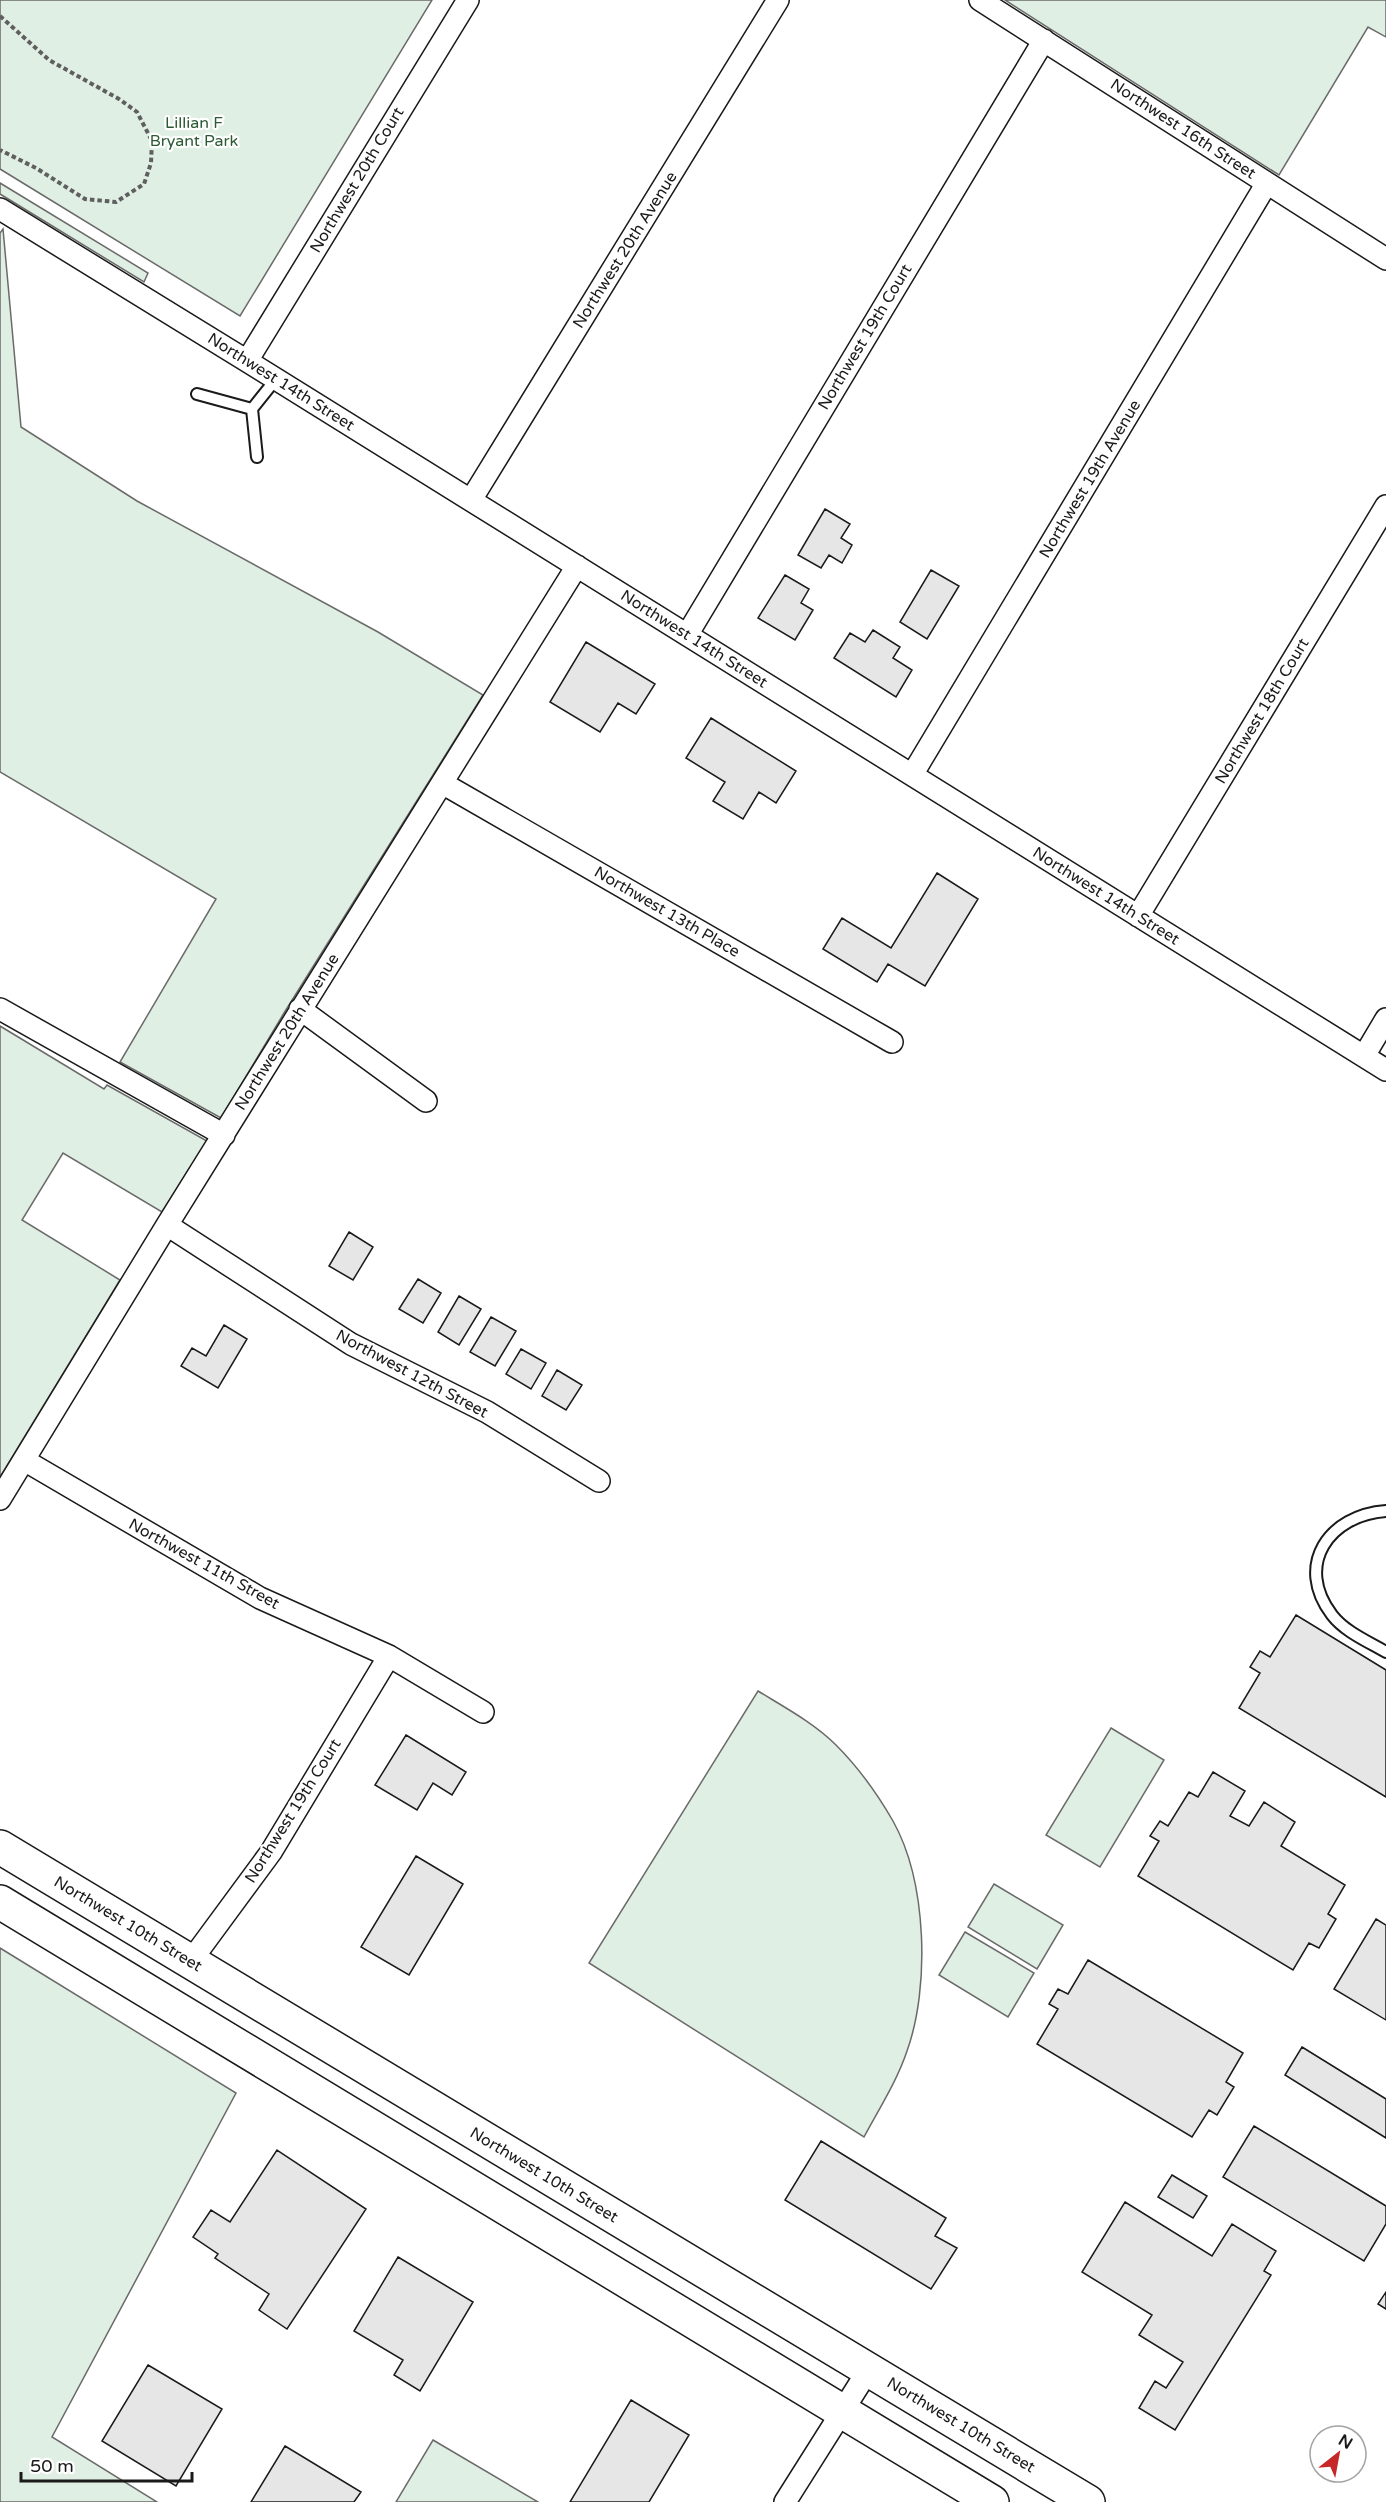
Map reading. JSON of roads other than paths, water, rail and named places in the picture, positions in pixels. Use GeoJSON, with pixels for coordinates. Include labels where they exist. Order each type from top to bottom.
{"type":"FeatureCollection","features":[{"type":"Feature","properties":{"kind":"highway","name":"Northwest 10th Street"},"geometry":{"type":"LineString","coordinates":[[0,1848],[1088,2502]]}},
{"type":"Feature","properties":{"kind":"highway"},"geometry":{"type":"LineString","coordinates":[[0,1902],[992,2502]]}},
{"type":"Feature","properties":{"kind":"highway"},"geometry":{"type":"LineString","coordinates":[[275,2068],[299,2028]]}},
{"type":"Feature","properties":{"kind":"street","name":"Northwest 20th Court"},"geometry":{"type":"LineString","coordinates":[[247,361],[468,0]]}},
{"type":"Feature","properties":{"kind":"street","name":"Northwest 20th Avenue"},"geometry":{"type":"LineString","coordinates":[[471,500],[778,0]]}},
{"type":"Feature","properties":{"kind":"street","name":"Northwest 16th Street"},"geometry":{"type":"LineString","coordinates":[[980,0],[1386,259]]}},
{"type":"Feature","properties":{"kind":"street","name":"Northwest 19th Court"},"geometry":{"type":"LineString","coordinates":[[687,635],[1044,40]]}},
{"type":"Feature","properties":{"kind":"street","name":"Northwest 19th Avenue"},"geometry":{"type":"LineString","coordinates":[[912,775],[1267,183]]}},
{"type":"Feature","properties":{"kind":"street","name":"Northwest 14th Street"},"geometry":{"type":"LineString","coordinates":[[0,209],[1386,1070]]}},
{"type":"Feature","properties":{"kind":"street","name":"Northwest 18th Court"},"geometry":{"type":"LineString","coordinates":[[1138,916],[1386,506]]}},
{"type":"Feature","properties":{"kind":"street","name":"Northwest 20th Avenue"},"geometry":{"type":"LineString","coordinates":[[0,1499],[167,1224],[576,566]]}},
{"type":"Feature","properties":{"kind":"street","name":"Northwest 13th Place"},"geometry":{"type":"LineString","coordinates":[[442,783],[892,1041]]}},
{"type":"Feature","properties":{"kind":"street"},"geometry":{"type":"LineString","coordinates":[[0,1009],[224,1135]]}},
{"type":"Feature","properties":{"kind":"street"},"geometry":{"type":"LineString","coordinates":[[300,1009],[426,1101]]}},
{"type":"Feature","properties":{"kind":"street"},"geometry":{"type":"LineString","coordinates":[[1364,1056],[1386,1019]]}},
{"type":"Feature","properties":{"kind":"street","name":"Northwest 12th Street"},"geometry":{"type":"LineString","coordinates":[[167,1224],[351,1344],[487,1412],[599,1481]]}},
{"type":"Feature","properties":{"kind":"street","name":"Northwest 11th Street"},"geometry":{"type":"LineString","coordinates":[[24,1460],[260,1598],[389,1656],[483,1712]]}},
{"type":"Feature","properties":{"kind":"street","name":"Northwest 19th Court"},"geometry":{"type":"LineString","coordinates":[[190,1962],[271,1852],[389,1656]]}},
{"type":"Feature","properties":{"kind":"street"},"geometry":{"type":"LineString","coordinates":[[785,2502],[869,2369]]}},
{"type":"Feature","properties":{"kind":"lane"},"geometry":{"type":"LineString","coordinates":[[257,457],[252,409],[276,379]]}},
{"type":"Feature","properties":{"kind":"lane"},"geometry":{"type":"LineString","coordinates":[[197,394],[252,409]]}},
{"type":"Feature","properties":{"kind":"lane"},"geometry":{"type":"LineString","coordinates":[[1386,1511],[1352,1518],[1335,1530],[1324,1543],[1318,1560],[1316,1576],[1321,1596],[1333,1616],[1348,1630],[1386,1652]]}},
{"type":"Feature","properties":{"kind":"park label","name":"Lillian F Bryant Park"},"geometry":{"type":"Point","coordinates":[194,132]}}]}
